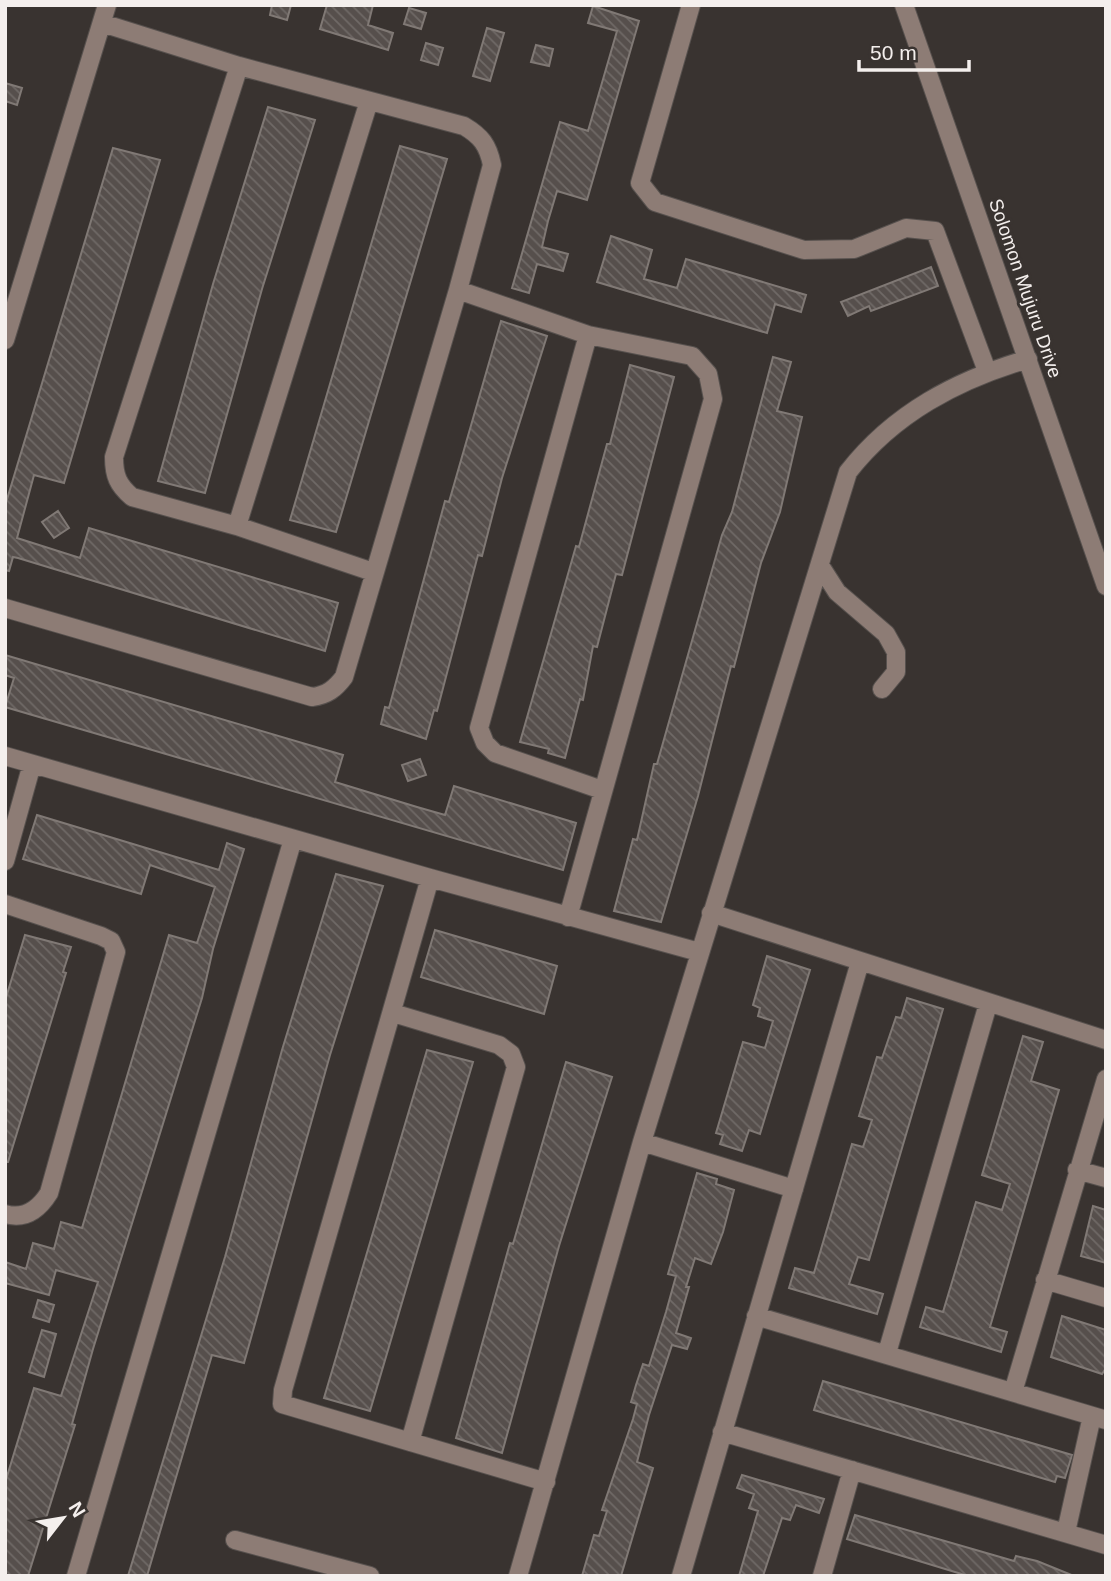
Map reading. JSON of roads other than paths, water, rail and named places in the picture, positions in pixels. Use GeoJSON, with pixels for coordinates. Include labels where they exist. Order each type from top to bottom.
{"type":"FeatureCollection","features":[{"type":"Feature","properties":{"kind":"street"},"geometry":{"type":"LineString","coordinates":[[691,5],[640,183],[655,202],[804,250],[854,249],[906,228],[935,231],[987,371]]}},
{"type":"Feature","properties":{"kind":"street","name":"Solomon Mujuru Drive"},"geometry":{"type":"LineString","coordinates":[[904,5],[1106,586]]}},
{"type":"Feature","properties":{"kind":"street"},"geometry":{"type":"LineString","coordinates":[[5,340],[104,14],[239,66],[464,126],[478,133],[489,148],[492,165],[458,290],[344,677],[324,695],[312,697],[5,608]]}},
{"type":"Feature","properties":{"kind":"street"},"geometry":{"type":"LineString","coordinates":[[239,66],[114,457],[114,473],[121,488],[132,497],[237,526],[373,572]]}},
{"type":"Feature","properties":{"kind":"street"},"geometry":{"type":"LineString","coordinates":[[237,526],[369,101]]}},
{"type":"Feature","properties":{"kind":"street"},"geometry":{"type":"LineString","coordinates":[[458,290],[588,335],[692,356],[708,374],[713,398],[568,917]]}},
{"type":"Feature","properties":{"kind":"street"},"geometry":{"type":"LineString","coordinates":[[588,335],[479,728],[485,743],[495,754],[602,790]]}},
{"type":"Feature","properties":{"kind":"street"},"geometry":{"type":"LineString","coordinates":[[518,1576],[642,1142],[848,472],[902,416],[987,371],[1028,359]]}},
{"type":"Feature","properties":{"kind":"street"},"geometry":{"type":"LineString","coordinates":[[821,566],[837,592],[886,634],[896,652],[896,672],[882,689]]}},
{"type":"Feature","properties":{"kind":"street"},"geometry":{"type":"LineString","coordinates":[[5,756],[699,952]]}},
{"type":"Feature","properties":{"kind":"street"},"geometry":{"type":"LineString","coordinates":[[5,862],[33,764]]}},
{"type":"Feature","properties":{"kind":"street"},"geometry":{"type":"LineString","coordinates":[[76,1576],[293,839]]}},
{"type":"Feature","properties":{"kind":"street"},"geometry":{"type":"LineString","coordinates":[[430,878],[283,1390],[282,1404],[546,1482]]}},
{"type":"Feature","properties":{"kind":"street"},"geometry":{"type":"LineString","coordinates":[[5,904],[101,936],[111,941],[116,952],[49,1193],[39,1207],[25,1214],[5,1214]]}},
{"type":"Feature","properties":{"kind":"street"},"geometry":{"type":"LineString","coordinates":[[711,913],[1106,1040]]}},
{"type":"Feature","properties":{"kind":"street"},"geometry":{"type":"LineString","coordinates":[[681,1576],[860,962]]}},
{"type":"Feature","properties":{"kind":"street"},"geometry":{"type":"LineString","coordinates":[[887,1353],[988,1004]]}},
{"type":"Feature","properties":{"kind":"street"},"geometry":{"type":"LineString","coordinates":[[393,1013],[499,1045],[511,1054],[516,1067],[410,1441]]}},
{"type":"Feature","properties":{"kind":"street"},"geometry":{"type":"LineString","coordinates":[[1013,1392],[1106,1079]]}},
{"type":"Feature","properties":{"kind":"street"},"geometry":{"type":"LineString","coordinates":[[642,1142],[794,1189]]}},
{"type":"Feature","properties":{"kind":"street"},"geometry":{"type":"LineString","coordinates":[[1077,1170],[1106,1178]]}},
{"type":"Feature","properties":{"kind":"street"},"geometry":{"type":"LineString","coordinates":[[1045,1280],[1106,1298]]}},
{"type":"Feature","properties":{"kind":"street"},"geometry":{"type":"LineString","coordinates":[[756,1316],[1099,1418],[1066,1532]]}},
{"type":"Feature","properties":{"kind":"street"},"geometry":{"type":"LineString","coordinates":[[722,1432],[1106,1545]]}},
{"type":"Feature","properties":{"kind":"street"},"geometry":{"type":"LineString","coordinates":[[822,1576],[852,1470]]}},
{"type":"Feature","properties":{"kind":"street"},"geometry":{"type":"LineString","coordinates":[[235,1540],[370,1576]]}}]}
